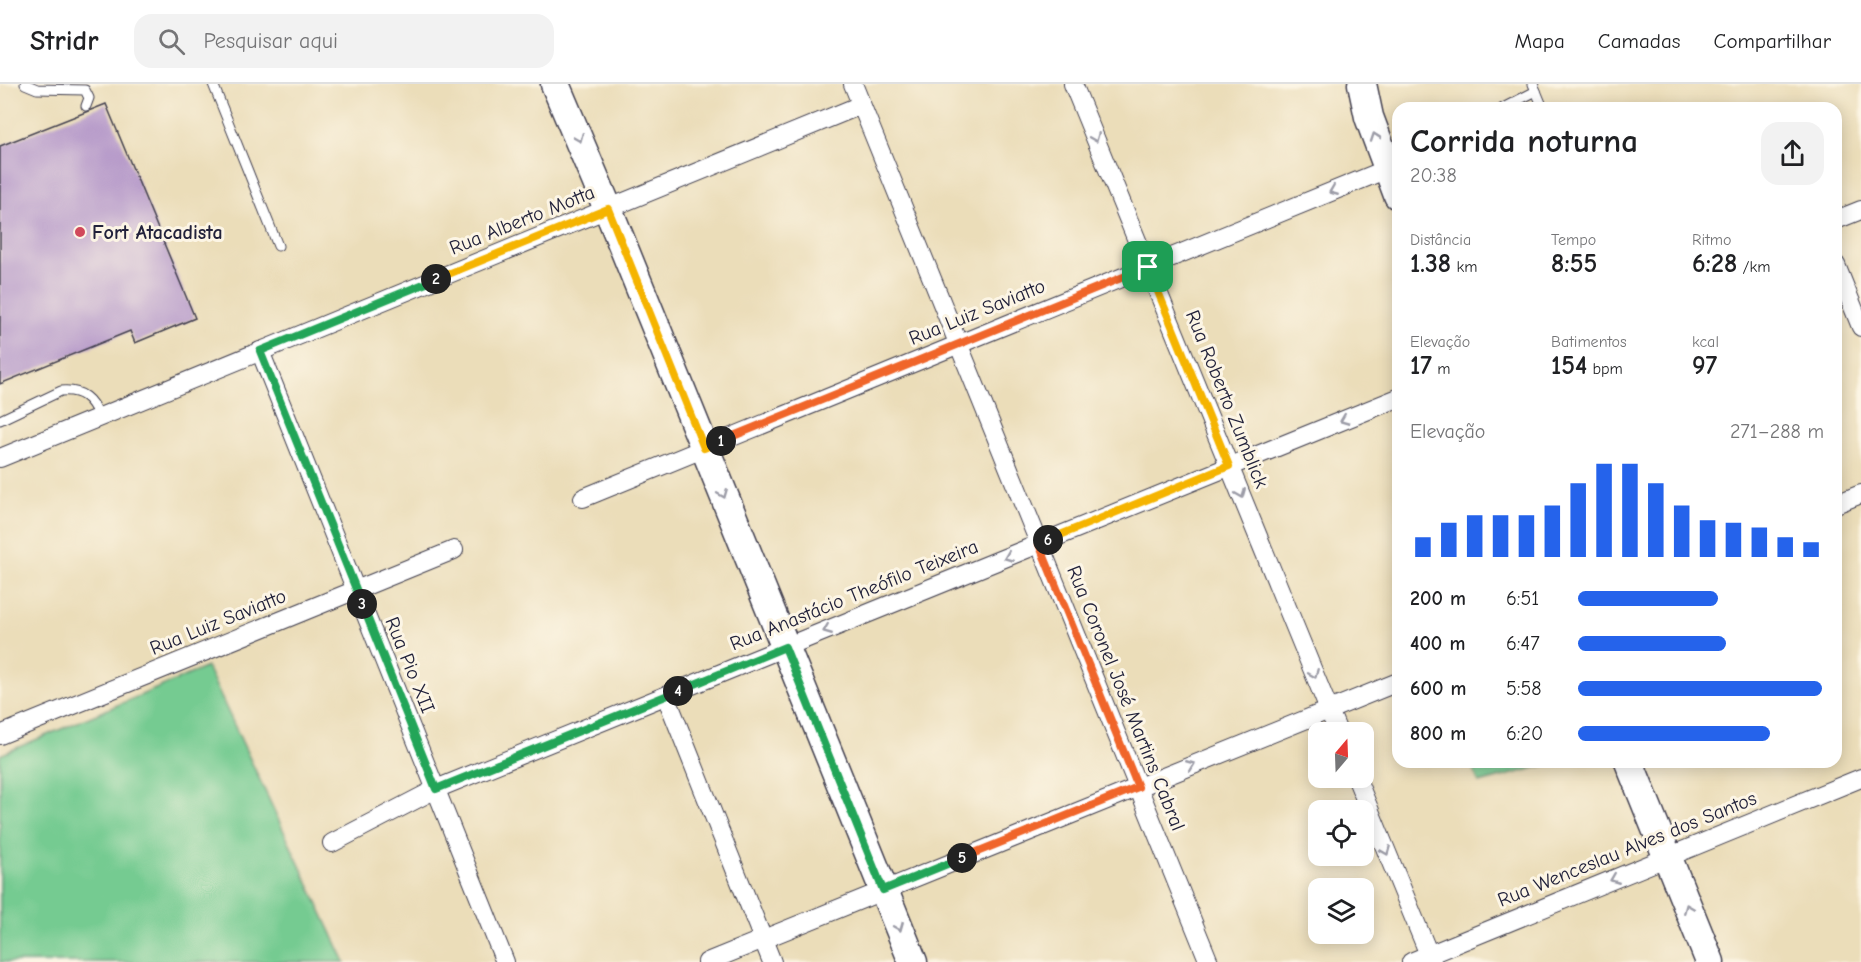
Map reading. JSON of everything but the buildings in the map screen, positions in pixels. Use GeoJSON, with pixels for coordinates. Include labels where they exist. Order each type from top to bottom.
{"type":"FeatureCollection","features":[{"type":"Feature","properties":{"kind":"main road"},"geometry":{"type":"LineString","coordinates":[[555,84],[608,209],[913,962]]}},
{"type":"Feature","properties":{"kind":"main road"},"geometry":{"type":"LineString","coordinates":[[1365,91],[1392,170]]}},
{"type":"Feature","properties":{"kind":"main road"},"geometry":{"type":"LineString","coordinates":[[1631,768],[1710,962]]}},
{"type":"Feature","properties":{"kind":"street","name":"Rua Coronel José Martins Cabral"},"geometry":{"type":"LineString","coordinates":[[853,84],[1209,962]]}},
{"type":"Feature","properties":{"kind":"street","name":"Rua Roberto Zumblick"},"geometry":{"type":"LineString","coordinates":[[1073,84],[1334,722]]}},
{"type":"Feature","properties":{"kind":"street","name":"Rua Alberto Motta"},"geometry":{"type":"LineString","coordinates":[[0,458],[861,105]]}},
{"type":"Feature","properties":{"kind":"street","name":"Rua Luiz Saviatto"},"geometry":{"type":"LineString","coordinates":[[583,498],[1148,267],[1392,177]]}},
{"type":"Feature","properties":{"kind":"street"},"geometry":{"type":"LineString","coordinates":[[1842,218],[1861,210]]}},
{"type":"Feature","properties":{"kind":"street"},"geometry":{"type":"LineString","coordinates":[[1842,280],[1861,327]]}},
{"type":"Feature","properties":{"kind":"street","name":"Rua Pio XII"},"geometry":{"type":"LineString","coordinates":[[260,351],[505,962]]}},
{"type":"Feature","properties":{"kind":"street","name":"Rua Anastácio Theófilo Teixeira"},"geometry":{"type":"LineString","coordinates":[[332,843],[436,789],[1392,400]]}},
{"type":"Feature","properties":{"kind":"street"},"geometry":{"type":"LineString","coordinates":[[1842,502],[1861,494]]}},
{"type":"Feature","properties":{"kind":"street","name":"Rua Luiz Saviatto"},"geometry":{"type":"LineString","coordinates":[[0,735],[454,550]]}},
{"type":"Feature","properties":{"kind":"street"},"geometry":{"type":"LineString","coordinates":[[707,962],[1392,684]]}},
{"type":"Feature","properties":{"kind":"street"},"geometry":{"type":"LineString","coordinates":[[666,696],[772,962]]}},
{"type":"Feature","properties":{"kind":"street","name":"Rua Wenceslau Alves dos Santos"},"geometry":{"type":"LineString","coordinates":[[1411,962],[1430,958],[1861,778]]}},
{"type":"Feature","properties":{"kind":"street"},"geometry":{"type":"LineString","coordinates":[[1360,788],[1430,958]]}},
{"type":"Feature","properties":{"kind":"lane"},"geometry":{"type":"LineString","coordinates":[[25,84],[37,89],[85,90],[89,98],[86,106]]}},
{"type":"Feature","properties":{"kind":"lane"},"geometry":{"type":"LineString","coordinates":[[213,84],[278,246]]}},
{"type":"Feature","properties":{"kind":"lane"},"geometry":{"type":"LineString","coordinates":[[1512,102],[1534,87],[1540,102]]}},
{"type":"Feature","properties":{"kind":"lane"},"geometry":{"type":"LineString","coordinates":[[0,420],[61,391],[69,390],[77,391],[90,400],[99,417]]}},
{"type":"Feature","properties":{"kind":"green space"},"geometry":{"type":"Polygon","coordinates":[[[207,667],[345,962],[0,962],[0,755],[207,667]]]}},
{"type":"Feature","properties":{"kind":"green space"},"geometry":{"type":"Polygon","coordinates":[[[1473,768],[1535,768],[1479,783],[1473,768]]]}},
{"type":"Feature","properties":{"kind":"place","name":"Fort Atacadista"},"geometry":{"type":"Point","coordinates":[80,232]}},
{"type":"Feature","properties":{"kind":"route"},"geometry":{"type":"LineString","coordinates":[[608,209],[704,448],[1148,267],[1229,466],[1039,544],[1138,787],[883,890],[785,647],[436,789],[260,351],[608,209]]}}]}
